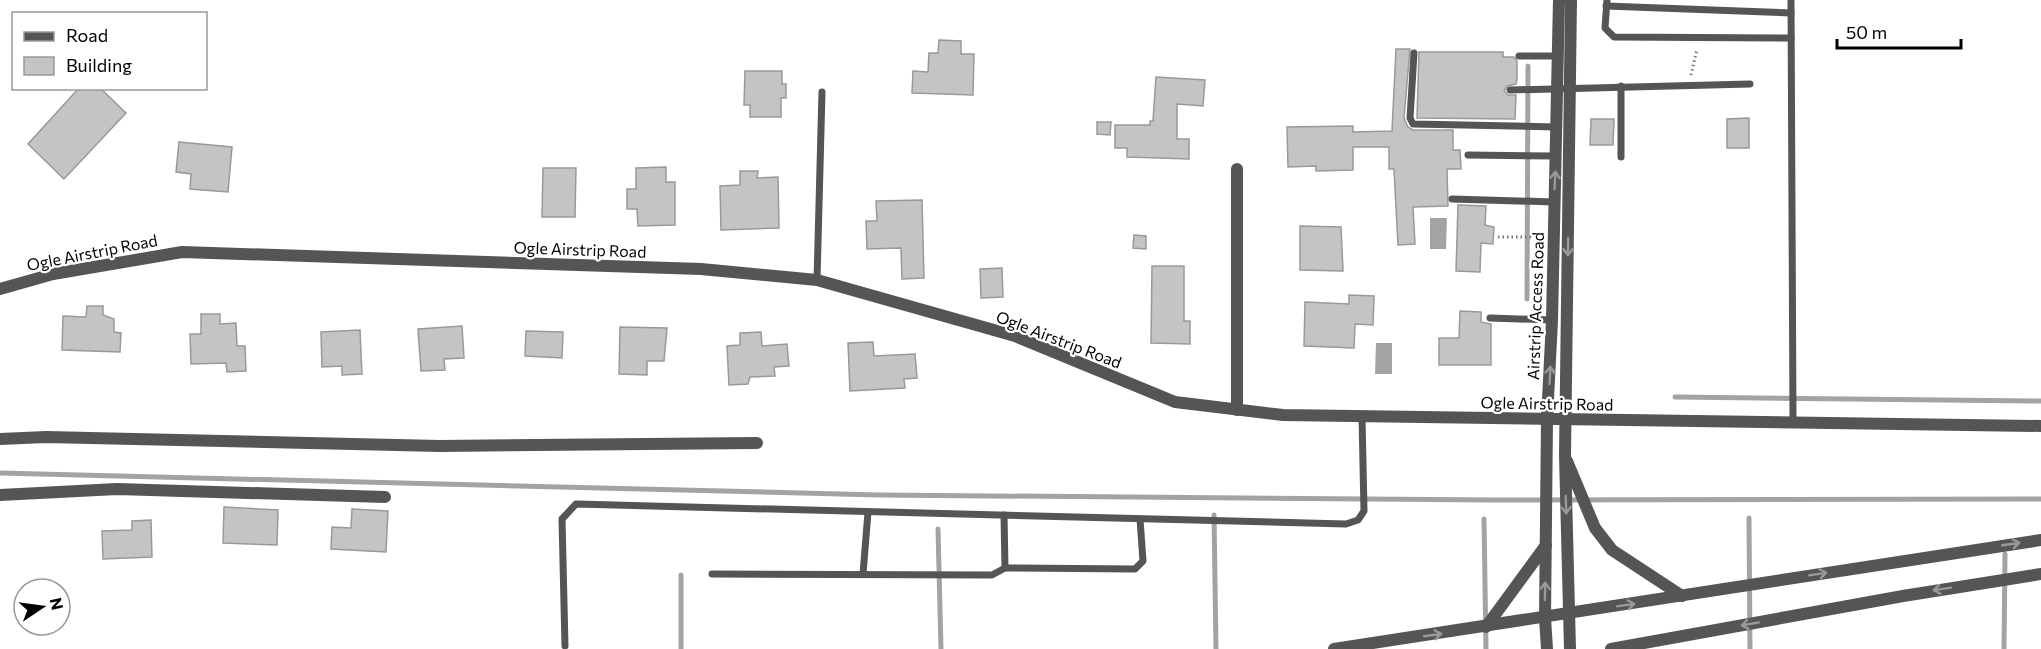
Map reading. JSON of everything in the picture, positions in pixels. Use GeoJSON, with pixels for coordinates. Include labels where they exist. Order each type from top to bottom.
{"type":"FeatureCollection","features":[{"type":"Feature","properties":{"kind":"street","name":"Airstrip Access Road"},"geometry":{"type":"LineString","coordinates":[[1559,0],[1571,87],[1565,455],[1570,649]]}},
{"type":"Feature","properties":{"kind":"street","name":"Airstrip Access Road"},"geometry":{"type":"LineString","coordinates":[[1547,649],[1545,618],[1547,419],[1552,320],[1548,202],[1556,156],[1558,56],[1564,41],[1571,0]]}},
{"type":"Feature","properties":{"kind":"street"},"geometry":{"type":"LineString","coordinates":[[1237,169],[1237,410]]}},
{"type":"Feature","properties":{"kind":"street","name":"Ogle Airstrip Road"},"geometry":{"type":"LineString","coordinates":[[0,289],[53,274],[182,252],[701,269],[817,280],[1015,336],[1175,402],[1237,410],[1283,415],[1362,417],[2041,426]]}},
{"type":"Feature","properties":{"kind":"street"},"geometry":{"type":"LineString","coordinates":[[0,439],[46,437],[440,446],[757,443]]}},
{"type":"Feature","properties":{"kind":"street"},"geometry":{"type":"LineString","coordinates":[[1565,455],[1595,528],[1612,550],[1682,596]]}},
{"type":"Feature","properties":{"kind":"street"},"geometry":{"type":"LineString","coordinates":[[0,495],[117,489],[385,497]]}},
{"type":"Feature","properties":{"kind":"street"},"geometry":{"type":"LineString","coordinates":[[1334,649],[2041,540]]}},
{"type":"Feature","properties":{"kind":"street"},"geometry":{"type":"LineString","coordinates":[[1486,627],[1546,545]]}},
{"type":"Feature","properties":{"kind":"street"},"geometry":{"type":"LineString","coordinates":[[1611,649],[1903,596],[2041,574]]}},
{"type":"Feature","properties":{"kind":"lane"},"geometry":{"type":"LineString","coordinates":[[1791,0],[1792,422]]}},
{"type":"Feature","properties":{"kind":"lane"},"geometry":{"type":"LineString","coordinates":[[1791,13],[1606,3],[1605,28],[1614,36],[1791,38]]}},
{"type":"Feature","properties":{"kind":"lane"},"geometry":{"type":"LineString","coordinates":[[1414,53],[1410,118],[1413,124],[1557,127]]}},
{"type":"Feature","properties":{"kind":"lane"},"geometry":{"type":"LineString","coordinates":[[1522,56],[1558,56]]}},
{"type":"Feature","properties":{"kind":"lane"},"geometry":{"type":"LineString","coordinates":[[1510,90],[1750,84]]}},
{"type":"Feature","properties":{"kind":"lane"},"geometry":{"type":"LineString","coordinates":[[1621,86],[1621,157]]}},
{"type":"Feature","properties":{"kind":"lane"},"geometry":{"type":"LineString","coordinates":[[817,280],[822,92]]}},
{"type":"Feature","properties":{"kind":"lane"},"geometry":{"type":"LineString","coordinates":[[1468,154],[1556,156]]}},
{"type":"Feature","properties":{"kind":"lane"},"geometry":{"type":"LineString","coordinates":[[1452,199],[1548,202]]}},
{"type":"Feature","properties":{"kind":"lane"},"geometry":{"type":"LineString","coordinates":[[1490,318],[1552,320]]}},
{"type":"Feature","properties":{"kind":"lane"},"geometry":{"type":"LineString","coordinates":[[565,646],[562,519],[576,504],[1346,524],[1358,519],[1364,511],[1362,417]]}},
{"type":"Feature","properties":{"kind":"lane"},"geometry":{"type":"LineString","coordinates":[[863,574],[868,512]]}},
{"type":"Feature","properties":{"kind":"lane"},"geometry":{"type":"LineString","coordinates":[[1004,515],[1005,568]]}},
{"type":"Feature","properties":{"kind":"lane"},"geometry":{"type":"LineString","coordinates":[[712,574],[992,575],[1005,568],[1135,569],[1143,561],[1140,519]]}},
{"type":"Feature","properties":{"kind":"path"},"geometry":{"type":"LineString","coordinates":[[1498,237],[1541,237]]}},
{"type":"Feature","properties":{"kind":"shaded area"},"geometry":{"type":"Polygon","coordinates":[[[1430,218],[1447,218],[1446,249],[1430,249],[1430,218]]]}},
{"type":"Feature","properties":{"kind":"shaded area"},"geometry":{"type":"Polygon","coordinates":[[[1376,343],[1392,343],[1392,374],[1375,374],[1376,343]]]}},
{"type":"Feature","properties":{"kind":"building"},"geometry":{"type":"Polygon","coordinates":[[[939,40],[961,41],[961,54],[974,54],[973,95],[912,93],[913,71],[928,72],[929,53],[938,53],[939,40]]]}},
{"type":"Feature","properties":{"kind":"building"},"geometry":{"type":"Polygon","coordinates":[[[1396,49],[1410,49],[1404,118],[1408,127],[1413,130],[1453,130],[1453,150],[1460,150],[1461,169],[1447,169],[1448,206],[1413,207],[1415,244],[1398,245],[1394,169],[1389,169],[1389,147],[1353,147],[1353,170],[1316,171],[1316,166],[1288,167],[1287,127],[1353,126],[1353,132],[1392,131],[1396,49]]]}},
{"type":"Feature","properties":{"kind":"building"},"geometry":{"type":"Polygon","coordinates":[[[1419,52],[1503,52],[1503,57],[1514,57],[1517,61],[1516,84],[1507,86],[1504,91],[1508,95],[1516,95],[1515,119],[1417,118],[1419,52]]]}},
{"type":"Feature","properties":{"kind":"building"},"geometry":{"type":"Polygon","coordinates":[[[745,71],[782,71],[782,84],[786,84],[786,98],[781,98],[781,117],[750,117],[750,105],[744,105],[745,71]]]}},
{"type":"Feature","properties":{"kind":"building"},"geometry":{"type":"Polygon","coordinates":[[[1156,77],[1205,80],[1203,106],[1177,104],[1177,139],[1189,139],[1189,159],[1127,157],[1127,148],[1115,148],[1115,125],[1150,125],[1150,121],[1153,121],[1156,77]]]}},
{"type":"Feature","properties":{"kind":"building"},"geometry":{"type":"Polygon","coordinates":[[[77,90],[102,90],[126,113],[64,179],[28,144],[77,90]]]}},
{"type":"Feature","properties":{"kind":"building"},"geometry":{"type":"Polygon","coordinates":[[[1749,118],[1749,148],[1727,148],[1727,119],[1749,118]]]}},
{"type":"Feature","properties":{"kind":"building"},"geometry":{"type":"Polygon","coordinates":[[[1591,119],[1614,119],[1613,145],[1590,145],[1591,119]]]}},
{"type":"Feature","properties":{"kind":"building"},"geometry":{"type":"Polygon","coordinates":[[[1097,122],[1111,122],[1110,135],[1097,134],[1097,122]]]}},
{"type":"Feature","properties":{"kind":"building"},"geometry":{"type":"Polygon","coordinates":[[[179,142],[232,147],[228,192],[190,189],[191,174],[176,172],[179,142]]]}},
{"type":"Feature","properties":{"kind":"building"},"geometry":{"type":"Polygon","coordinates":[[[666,167],[666,182],[675,182],[675,225],[638,226],[637,209],[627,209],[627,189],[636,189],[636,168],[666,167]]]}},
{"type":"Feature","properties":{"kind":"building"},"geometry":{"type":"Polygon","coordinates":[[[543,168],[576,168],[575,217],[542,217],[543,168]]]}},
{"type":"Feature","properties":{"kind":"building"},"geometry":{"type":"Polygon","coordinates":[[[740,171],[758,171],[757,178],[778,177],[779,228],[721,230],[720,186],[740,185],[740,171]]]}},
{"type":"Feature","properties":{"kind":"building"},"geometry":{"type":"Polygon","coordinates":[[[922,200],[924,278],[902,279],[901,248],[867,249],[866,221],[877,221],[876,201],[922,200]]]}},
{"type":"Feature","properties":{"kind":"building"},"geometry":{"type":"Polygon","coordinates":[[[1458,205],[1486,206],[1485,225],[1494,227],[1493,244],[1481,243],[1480,272],[1456,271],[1458,205]]]}},
{"type":"Feature","properties":{"kind":"building"},"geometry":{"type":"Polygon","coordinates":[[[1300,226],[1341,227],[1343,271],[1300,270],[1300,226]]]}},
{"type":"Feature","properties":{"kind":"building"},"geometry":{"type":"Polygon","coordinates":[[[1134,235],[1146,236],[1146,249],[1133,248],[1134,235]]]}},
{"type":"Feature","properties":{"kind":"building"},"geometry":{"type":"Polygon","coordinates":[[[1152,266],[1184,266],[1184,321],[1190,321],[1190,344],[1151,343],[1152,266]]]}},
{"type":"Feature","properties":{"kind":"building"},"geometry":{"type":"Polygon","coordinates":[[[1002,268],[1003,297],[981,298],[980,269],[1002,268]]]}},
{"type":"Feature","properties":{"kind":"building"},"geometry":{"type":"Polygon","coordinates":[[[1349,295],[1374,296],[1373,325],[1355,324],[1354,348],[1304,346],[1305,302],[1349,304],[1349,295]]]}},
{"type":"Feature","properties":{"kind":"building"},"geometry":{"type":"Polygon","coordinates":[[[87,306],[103,306],[103,315],[114,319],[114,332],[121,333],[120,352],[62,350],[63,316],[86,317],[87,306]]]}},
{"type":"Feature","properties":{"kind":"building"},"geometry":{"type":"Polygon","coordinates":[[[1460,311],[1481,312],[1481,322],[1491,324],[1491,365],[1439,365],[1439,338],[1459,338],[1460,311]]]}},
{"type":"Feature","properties":{"kind":"building"},"geometry":{"type":"Polygon","coordinates":[[[201,314],[220,314],[220,324],[236,323],[237,346],[245,346],[246,371],[227,372],[226,363],[191,364],[190,334],[201,334],[201,314]]]}},
{"type":"Feature","properties":{"kind":"building"},"geometry":{"type":"Polygon","coordinates":[[[462,326],[464,358],[444,359],[445,370],[421,371],[418,329],[462,326]]]}},
{"type":"Feature","properties":{"kind":"building"},"geometry":{"type":"Polygon","coordinates":[[[620,327],[667,328],[664,361],[647,361],[647,375],[619,374],[620,327]]]}},
{"type":"Feature","properties":{"kind":"building"},"geometry":{"type":"Polygon","coordinates":[[[360,330],[362,374],[342,375],[342,366],[322,367],[321,332],[360,330]]]}},
{"type":"Feature","properties":{"kind":"building"},"geometry":{"type":"Polygon","coordinates":[[[526,331],[563,332],[562,358],[525,356],[526,331]]]}},
{"type":"Feature","properties":{"kind":"building"},"geometry":{"type":"Polygon","coordinates":[[[761,332],[762,346],[787,344],[789,366],[774,367],[775,376],[750,377],[748,384],[729,385],[727,346],[740,345],[740,333],[761,332]]]}},
{"type":"Feature","properties":{"kind":"building"},"geometry":{"type":"Polygon","coordinates":[[[873,342],[874,356],[915,354],[917,378],[904,379],[905,388],[850,391],[848,343],[873,342]]]}},
{"type":"Feature","properties":{"kind":"building"},"geometry":{"type":"Polygon","coordinates":[[[224,507],[278,510],[277,545],[223,543],[224,507]]]}},
{"type":"Feature","properties":{"kind":"building"},"geometry":{"type":"Polygon","coordinates":[[[352,509],[388,511],[386,552],[331,549],[332,527],[351,528],[352,509]]]}},
{"type":"Feature","properties":{"kind":"building"},"geometry":{"type":"Polygon","coordinates":[[[151,520],[152,557],[103,559],[102,531],[132,530],[132,521],[151,520]]]}},
{"type":"Feature","properties":{"kind":"waterway"},"geometry":{"type":"LineString","coordinates":[[1527,299],[1528,66]]}},
{"type":"Feature","properties":{"kind":"waterway"},"geometry":{"type":"LineString","coordinates":[[1675,397],[2041,401]]}},
{"type":"Feature","properties":{"kind":"waterway"},"geometry":{"type":"LineString","coordinates":[[0,473],[879,495],[1494,500],[2041,499]]}},
{"type":"Feature","properties":{"kind":"waterway"},"geometry":{"type":"LineString","coordinates":[[1214,515],[1216,649]]}},
{"type":"Feature","properties":{"kind":"waterway"},"geometry":{"type":"LineString","coordinates":[[1749,518],[1750,649]]}},
{"type":"Feature","properties":{"kind":"waterway"},"geometry":{"type":"LineString","coordinates":[[1484,519],[1486,649]]}},
{"type":"Feature","properties":{"kind":"waterway"},"geometry":{"type":"LineString","coordinates":[[938,529],[941,649]]}},
{"type":"Feature","properties":{"kind":"waterway"},"geometry":{"type":"LineString","coordinates":[[2004,649],[2005,554]]}},
{"type":"Feature","properties":{"kind":"waterway"},"geometry":{"type":"LineString","coordinates":[[681,575],[681,649]]}}]}
